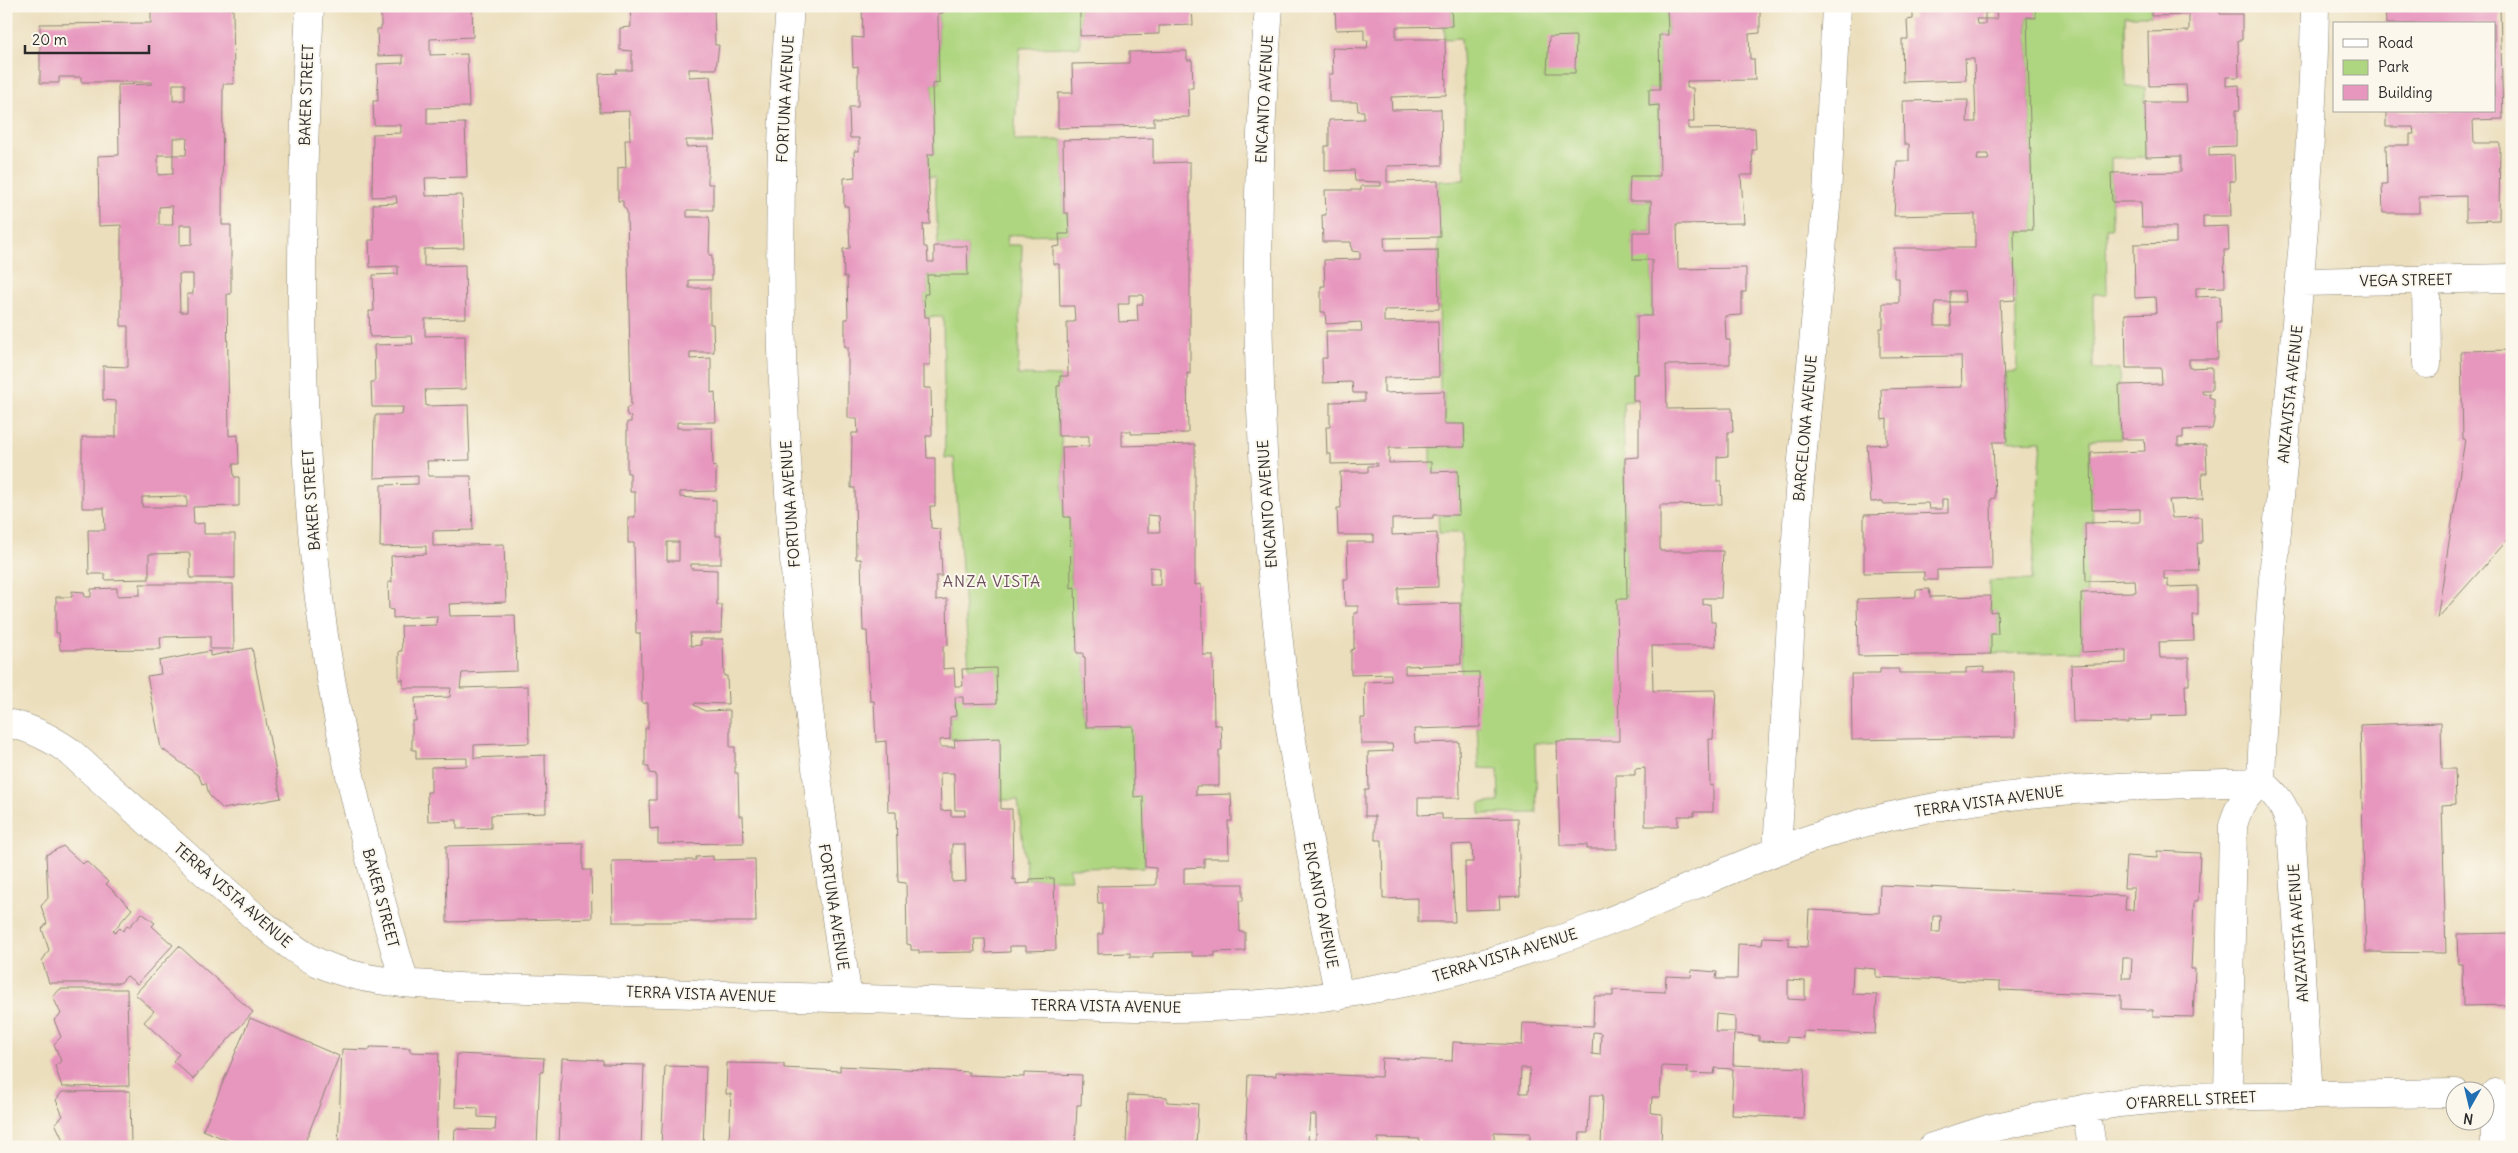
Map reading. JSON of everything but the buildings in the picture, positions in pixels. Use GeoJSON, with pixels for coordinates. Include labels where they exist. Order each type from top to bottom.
{"type":"FeatureCollection","features":[{"type":"Feature","properties":{"kind":"street","name":"BAKER STREET"},"geometry":{"type":"LineString","coordinates":[[310,6],[303,257],[305,420],[312,524],[327,655],[346,755],[368,852],[405,983]]}},
{"type":"Feature","properties":{"kind":"street","name":"FORTUNA AVENUE"},"geometry":{"type":"LineString","coordinates":[[790,6],[783,121],[781,255],[784,395],[792,540],[814,770],[848,999]]}},
{"type":"Feature","properties":{"kind":"street","name":"ENCANTO AVENUE"},"geometry":{"type":"LineString","coordinates":[[1269,6],[1262,120],[1258,259],[1260,408],[1265,489],[1278,630],[1292,740],[1308,838],[1339,996]]}},
{"type":"Feature","properties":{"kind":"street","name":"BARCELONA AVENUE"},"geometry":{"type":"LineString","coordinates":[[1777,850],[1798,500],[1828,177],[1836,6]]}},
{"type":"Feature","properties":{"kind":"street","name":"ANZAVISTA AVENUE"},"geometry":{"type":"LineString","coordinates":[[2310,1095],[2291,827],[2285,807],[2275,792],[2261,782],[2271,593],[2301,282],[2311,120],[2314,6]]}},
{"type":"Feature","properties":{"kind":"street","name":"VEGA STREET"},"geometry":{"type":"LineString","coordinates":[[2301,282],[2512,278]]}},
{"type":"Feature","properties":{"kind":"street"},"geometry":{"type":"LineString","coordinates":[[2426,279],[2427,364]]}},
{"type":"Feature","properties":{"kind":"street","name":"TERRA VISTA AVENUE"},"geometry":{"type":"LineString","coordinates":[[6,723],[20,725],[45,735],[69,750],[265,926],[292,947],[317,962],[344,973],[374,980],[471,988],[848,999],[1226,1008],[1339,996],[1403,985],[1535,948],[1592,928],[1777,850],[1841,829],[1905,812],[1970,800],[2098,787],[2261,782]]}},
{"type":"Feature","properties":{"kind":"street"},"geometry":{"type":"LineString","coordinates":[[2228,1097],[2233,826],[2237,810],[2246,795],[2261,782]]}},
{"type":"Feature","properties":{"kind":"street","name":"O'FARRELL STREET"},"geometry":{"type":"LineString","coordinates":[[1932,1147],[1988,1129],[2086,1108],[2174,1098],[2446,1093]]}},
{"type":"Feature","properties":{"kind":"street"},"geometry":{"type":"LineString","coordinates":[[2495,1147],[2497,1093]]}},
{"type":"Feature","properties":{"kind":"street"},"geometry":{"type":"LineString","coordinates":[[2086,1108],[2092,1147]]}},
{"type":"Feature","properties":{"kind":"green space"},"geometry":{"type":"Polygon","coordinates":[[[943,6],[1080,6],[1080,47],[1020,48],[1014,141],[1063,140],[1064,213],[1068,213],[1069,234],[1008,235],[1007,245],[1022,245],[1018,375],[1060,376],[1060,386],[1057,386],[1058,436],[1061,436],[1062,447],[1064,516],[1070,517],[1071,587],[1075,587],[1077,653],[1083,653],[1083,657],[1085,657],[1086,727],[1133,726],[1134,796],[1143,796],[1145,867],[1069,868],[1071,879],[1027,879],[1018,800],[1001,800],[1000,739],[950,739],[950,717],[956,716],[955,697],[996,668],[969,668],[954,458],[945,458],[943,317],[925,317],[924,294],[928,294],[927,275],[968,274],[967,246],[938,246],[935,177],[928,177],[928,154],[934,154],[932,84],[939,83],[938,13],[943,6]]]}},
{"type":"Feature","properties":{"kind":"green space"},"geometry":{"type":"Polygon","coordinates":[[[1451,6],[1667,6],[1668,35],[1659,35],[1660,89],[1649,89],[1649,106],[1659,105],[1660,176],[1630,177],[1629,201],[1651,201],[1651,232],[1633,232],[1633,247],[1652,260],[1652,316],[1637,316],[1638,374],[1633,374],[1633,401],[1623,402],[1627,599],[1619,741],[1535,743],[1537,813],[1480,814],[1480,803],[1499,802],[1498,769],[1479,768],[1477,727],[1480,727],[1461,673],[1462,533],[1439,533],[1438,515],[1459,515],[1458,472],[1431,472],[1431,447],[1465,446],[1464,424],[1444,424],[1444,392],[1440,391],[1438,181],[1464,180],[1465,109],[1461,38],[1445,39],[1444,25],[1452,25],[1451,6]]]}},
{"type":"Feature","properties":{"kind":"green space"},"geometry":{"type":"Polygon","coordinates":[[[2035,6],[2151,6],[2151,16],[2125,16],[2126,87],[2145,87],[2146,157],[2111,158],[2112,228],[2106,228],[2107,294],[2093,294],[2093,369],[2119,369],[2121,439],[2090,440],[2093,523],[2085,523],[2087,593],[2081,594],[2082,652],[1991,654],[1991,634],[1998,634],[1997,612],[1990,612],[1989,581],[2031,580],[2042,441],[2007,442],[2005,372],[2017,371],[2014,230],[2033,230],[2027,17],[2035,18],[2035,6]]]}},
{"type":"Feature","properties":{"kind":"district","name":"ANZA VISTA"},"geometry":{"type":"Point","coordinates":[992,581]}}]}
